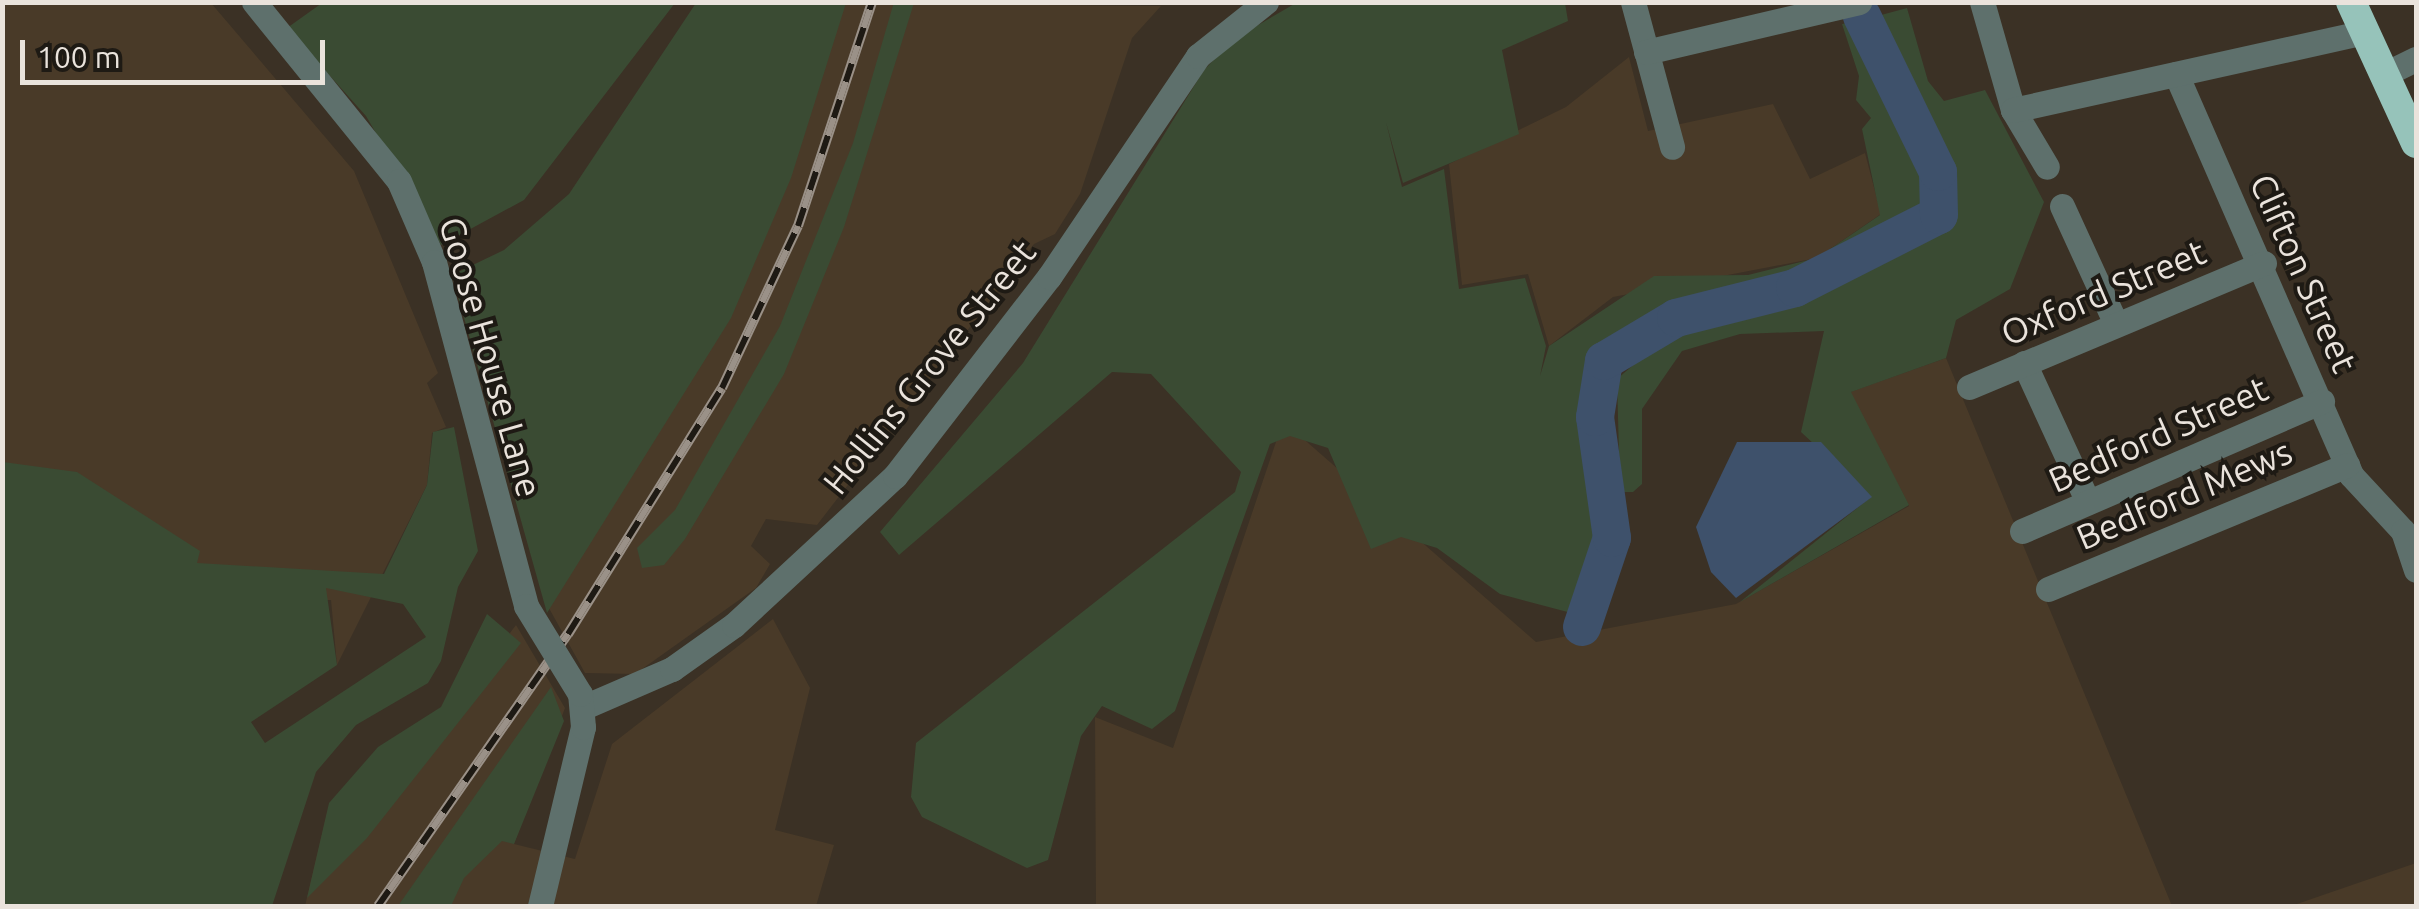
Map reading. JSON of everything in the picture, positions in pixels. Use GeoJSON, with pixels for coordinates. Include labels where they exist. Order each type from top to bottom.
{"type":"FeatureCollection","features":[{"type":"Feature","properties":{"kind":"highway"},"geometry":{"type":"LineString","coordinates":[[2351,2],[2416,144]]}},
{"type":"Feature","properties":{"kind":"street","name":"Goose House Lane"},"geometry":{"type":"LineString","coordinates":[[254,2],[398,181],[434,262],[526,606],[582,701]]}},
{"type":"Feature","properties":{"kind":"street","name":"Hollins Grove Street"},"geometry":{"type":"LineString","coordinates":[[582,701],[672,668],[734,624],[896,476],[1049,277],[1198,56],[1266,2]]}},
{"type":"Feature","properties":{"kind":"street"},"geometry":{"type":"LineString","coordinates":[[1633,2],[1672,147]]}},
{"type":"Feature","properties":{"kind":"street"},"geometry":{"type":"LineString","coordinates":[[1646,52],[1859,2]]}},
{"type":"Feature","properties":{"kind":"street"},"geometry":{"type":"LineString","coordinates":[[1982,2],[2013,110],[2047,168]]}},
{"type":"Feature","properties":{"kind":"street"},"geometry":{"type":"LineString","coordinates":[[2013,110],[2365,32]]}},
{"type":"Feature","properties":{"kind":"street"},"geometry":{"type":"LineString","coordinates":[[2385,74],[2416,59]]}},
{"type":"Feature","properties":{"kind":"street","name":"Clifton Street"},"geometry":{"type":"LineString","coordinates":[[2176,74],[2264,263],[2347,465],[2403,531],[2416,570]]}},
{"type":"Feature","properties":{"kind":"street"},"geometry":{"type":"LineString","coordinates":[[2062,206],[2114,322]]}},
{"type":"Feature","properties":{"kind":"street","name":"Oxford Street"},"geometry":{"type":"LineString","coordinates":[[1969,387],[2114,322],[2264,263]]}},
{"type":"Feature","properties":{"kind":"street"},"geometry":{"type":"LineString","coordinates":[[2024,363],[2088,502]]}},
{"type":"Feature","properties":{"kind":"street","name":"Bedford Street"},"geometry":{"type":"LineString","coordinates":[[2022,531],[2322,401]]}},
{"type":"Feature","properties":{"kind":"street","name":"Bedford Mews"},"geometry":{"type":"LineString","coordinates":[[2048,589],[2347,465]]}},
{"type":"Feature","properties":{"kind":"street"},"geometry":{"type":"LineString","coordinates":[[540,906],[582,701]]}},
{"type":"Feature","properties":{"kind":"shaded area"},"geometry":{"type":"Polygon","coordinates":[[[3,3],[211,3],[354,171],[438,373],[427,383],[446,427],[432,433],[427,485],[337,665],[331,600],[3,608],[3,3]]]}},
{"type":"Feature","properties":{"kind":"shaded area"},"geometry":{"type":"Polygon","coordinates":[[[817,3],[1161,6],[1132,38],[1080,194],[1055,234],[1034,244],[817,525],[766,519],[751,546],[770,564],[756,588],[635,674],[585,673],[545,601],[817,3]]]}},
{"type":"Feature","properties":{"kind":"shaded area"},"geometry":{"type":"Polygon","coordinates":[[[1629,57],[1648,131],[1773,104],[1810,179],[1865,153],[1881,214],[1817,258],[1613,297],[1549,346],[1528,274],[1462,285],[1449,164],[1566,107],[1629,57]]]}},
{"type":"Feature","properties":{"kind":"shaded area"},"geometry":{"type":"Polygon","coordinates":[[[1946,358],[2172,906],[1096,906],[1095,717],[1173,748],[1283,421],[1536,642],[1736,604],[1909,506],[1850,392],[1946,358]]]}},
{"type":"Feature","properties":{"kind":"shaded area"},"geometry":{"type":"Polygon","coordinates":[[[773,619],[810,688],[775,830],[834,845],[816,906],[305,906],[327,813],[445,718],[516,625],[565,708],[514,844],[575,859],[612,744],[773,619]]]}},
{"type":"Feature","properties":{"kind":"shaded area"},"geometry":{"type":"Polygon","coordinates":[[[2416,863],[2416,906],[2291,906],[2416,863]]]}},
{"type":"Feature","properties":{"kind":"green space"},"geometry":{"type":"Polygon","coordinates":[[[894,2],[914,3],[844,227],[784,374],[685,539],[664,565],[642,568],[637,548],[675,510],[780,326],[853,143],[894,2]]]}},
{"type":"Feature","properties":{"kind":"green space"},"geometry":{"type":"Polygon","coordinates":[[[322,3],[675,3],[524,200],[441,245],[366,116],[287,28],[322,3]]]}},
{"type":"Feature","properties":{"kind":"green space"},"geometry":{"type":"Polygon","coordinates":[[[696,3],[846,3],[791,178],[731,318],[547,613],[452,275],[504,250],[569,194],[696,3]]]}},
{"type":"Feature","properties":{"kind":"green space"},"geometry":{"type":"Polygon","coordinates":[[[1296,3],[1565,3],[1568,21],[1502,50],[1519,134],[1403,183],[1386,122],[1402,187],[1444,169],[1459,289],[1525,278],[1546,346],[1540,376],[1549,346],[1654,276],[1748,275],[1817,258],[1880,215],[1862,129],[1871,118],[1856,100],[1859,76],[1842,24],[1855,22],[1933,173],[1933,213],[1790,281],[1674,309],[1599,358],[1587,421],[1602,535],[1579,615],[1500,594],[1437,548],[1401,537],[1371,549],[1328,448],[1290,436],[1270,444],[1175,711],[1152,729],[1102,706],[1081,736],[1048,860],[1027,868],[922,817],[911,797],[916,743],[1235,492],[1241,472],[1151,374],[1112,372],[899,555],[880,532],[1023,363],[1204,70],[1234,39],[1296,3]]]}},
{"type":"Feature","properties":{"kind":"green space"},"geometry":{"type":"Polygon","coordinates":[[[1907,8],[1928,81],[1944,101],[1985,90],[2044,202],[2010,289],[1956,320],[1946,358],[1851,392],[1909,505],[1740,602],[1871,497],[1801,432],[1824,331],[1740,334],[1682,351],[1642,409],[1642,484],[1633,492],[1620,492],[1617,379],[1674,330],[1800,296],[1943,218],[1942,171],[1870,18],[1907,8]]]}},
{"type":"Feature","properties":{"kind":"green space"},"geometry":{"type":"Polygon","coordinates":[[[454,427],[478,551],[458,587],[441,661],[428,683],[356,725],[316,772],[272,906],[3,906],[3,462],[77,472],[200,551],[197,563],[384,574],[427,485],[433,432],[454,427]],[[326,588],[337,665],[251,722],[265,743],[426,637],[403,604],[326,588]]]}},
{"type":"Feature","properties":{"kind":"green space"},"geometry":{"type":"Polygon","coordinates":[[[487,614],[521,643],[367,838],[307,898],[329,803],[378,747],[441,707],[487,614]]]}},
{"type":"Feature","properties":{"kind":"green space"},"geometry":{"type":"Polygon","coordinates":[[[551,687],[564,721],[514,844],[502,841],[464,878],[451,906],[398,906],[551,687]]]}},
{"type":"Feature","properties":{"kind":"water"},"geometry":{"type":"Polygon","coordinates":[[[1737,442],[1821,442],[1872,497],[1736,598],[1711,572],[1696,527],[1737,442]]]}},
{"type":"Feature","properties":{"kind":"waterway"},"geometry":{"type":"LineString","coordinates":[[1582,627],[1612,538],[1595,417],[1604,361],[1676,318],[1795,288],[1939,215],[1938,172],[1862,16]]}},
{"type":"Feature","properties":{"kind":"railway"},"geometry":{"type":"LineString","coordinates":[[378,906],[568,634],[722,388],[798,226],[872,2]]}}]}
